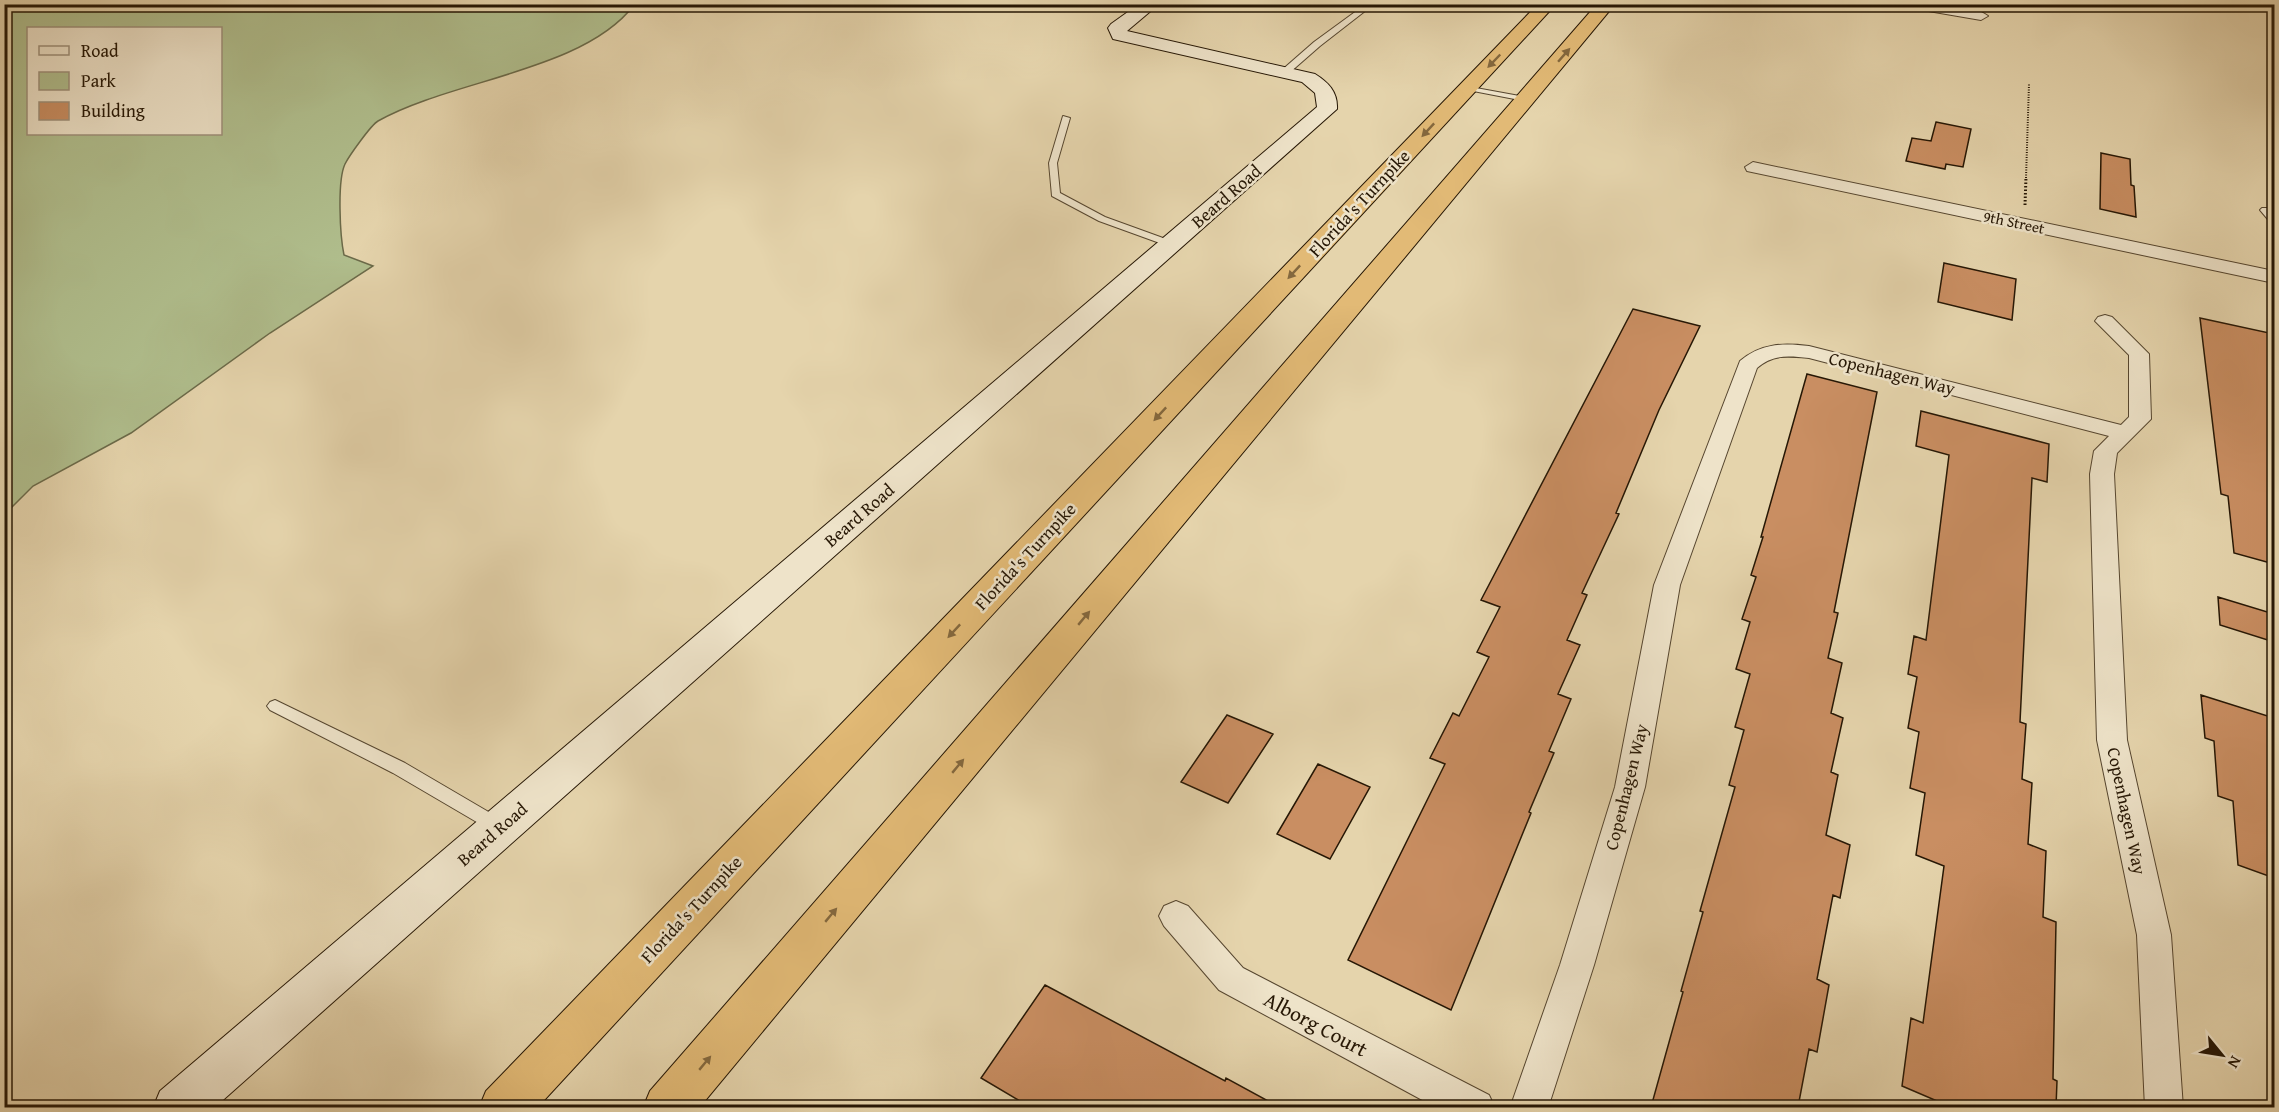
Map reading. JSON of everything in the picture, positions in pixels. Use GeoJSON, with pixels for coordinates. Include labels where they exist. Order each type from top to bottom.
{"type":"FeatureCollection","features":[{"type":"Feature","properties":{"kind":"highway","name":"Florida's Turnpike"},"geometry":{"type":"LineString","coordinates":[[503,1107],[1548,4]]}},
{"type":"Feature","properties":{"kind":"highway"},"geometry":{"type":"LineString","coordinates":[[667,1107],[1607,4]]}},
{"type":"Feature","properties":{"kind":"street","name":"Beard Road"},"geometry":{"type":"LineString","coordinates":[[177,1107],[1327,109],[1328,100],[1323,87],[1308,78],[1119,35],[1117,28],[1151,4]]}},
{"type":"Feature","properties":{"kind":"street"},"geometry":{"type":"LineString","coordinates":[[1911,4],[1981,16]]}},
{"type":"Feature","properties":{"kind":"street","name":"9th Street"},"geometry":{"type":"LineString","coordinates":[[1752,167],[2274,278]]}},
{"type":"Feature","properties":{"kind":"street"},"geometry":{"type":"LineString","coordinates":[[2105,321],[2139,354],[2140,419],[2126,433]]}},
{"type":"Feature","properties":{"kind":"street","name":"Copenhagen Way"},"geometry":{"type":"LineString","coordinates":[[1529,1107],[1577,965],[1630,787],[1667,585],[1747,364],[1760,353],[1782,349],[1809,352],[2126,433]]}},
{"type":"Feature","properties":{"kind":"street","name":"Copenhagen Way"},"geometry":{"type":"LineString","coordinates":[[2126,433],[2106,451],[2102,474],[2112,740],[2154,935],[2164,1107]]}},
{"type":"Feature","properties":{"kind":"street","name":"Alborg Court"},"geometry":{"type":"LineString","coordinates":[[1176,916],[1231,979],[1476,1107]]}},
{"type":"Feature","properties":{"kind":"lane"},"geometry":{"type":"LineString","coordinates":[[1285,72],[1317,44],[1371,4]]}},
{"type":"Feature","properties":{"kind":"lane"},"geometry":{"type":"LineString","coordinates":[[1468,88],[1526,99]]}},
{"type":"Feature","properties":{"kind":"lane"},"geometry":{"type":"LineString","coordinates":[[1066,118],[1053,163],[1055,194],[1101,219],[1171,244]]}},
{"type":"Feature","properties":{"kind":"lane"},"geometry":{"type":"LineString","coordinates":[[2265,210],[2274,221]]}},
{"type":"Feature","properties":{"kind":"lane"},"geometry":{"type":"LineString","coordinates":[[275,706],[399,768],[500,827]]}},
{"type":"Feature","properties":{"kind":"path"},"geometry":{"type":"LineString","coordinates":[[2024,224],[2029,84]]}},
{"type":"Feature","properties":{"kind":"green space"},"geometry":{"type":"Polygon","coordinates":[[[5,4],[634,4],[612,27],[583,45],[550,60],[408,107],[378,121],[355,148],[345,164],[340,195],[344,255],[373,266],[270,333],[131,433],[33,486],[5,514],[5,4]]]}},
{"type":"Feature","properties":{"kind":"building"},"geometry":{"type":"Polygon","coordinates":[[[1936,122],[1971,129],[1963,167],[1946,164],[1945,169],[1906,161],[1912,138],[1931,141],[1936,122]]]}},
{"type":"Feature","properties":{"kind":"building"},"geometry":{"type":"Polygon","coordinates":[[[2101,153],[2130,159],[2136,217],[2100,209],[2101,153]]]}},
{"type":"Feature","properties":{"kind":"building"},"geometry":{"type":"Polygon","coordinates":[[[1944,263],[2016,279],[2012,320],[1938,302],[1944,263]]]}},
{"type":"Feature","properties":{"kind":"building"},"geometry":{"type":"Polygon","coordinates":[[[1633,309],[1700,326],[1659,410],[1616,513],[1619,514],[1582,593],[1587,595],[1567,640],[1580,645],[1558,694],[1571,699],[1549,751],[1554,753],[1529,812],[1531,813],[1451,1010],[1348,960],[1445,764],[1430,758],[1453,713],[1459,716],[1489,657],[1477,652],[1500,607],[1481,600],[1633,309]]]}},
{"type":"Feature","properties":{"kind":"building"},"geometry":{"type":"Polygon","coordinates":[[[2200,318],[2274,334],[2274,564],[2234,553],[2228,496],[2221,494],[2200,318]]]}},
{"type":"Feature","properties":{"kind":"building"},"geometry":{"type":"Polygon","coordinates":[[[1807,374],[1877,392],[1834,612],[1838,613],[1828,658],[1842,663],[1831,713],[1843,718],[1831,772],[1838,775],[1826,835],[1850,845],[1840,898],[1833,895],[1817,979],[1829,985],[1817,1052],[1809,1049],[1798,1107],[1651,1107],[1703,912],[1700,911],[1735,787],[1729,785],[1744,730],[1735,727],[1750,674],[1736,669],[1750,622],[1742,619],[1756,577],[1751,575],[1807,374]]]}},
{"type":"Feature","properties":{"kind":"building"},"geometry":{"type":"Polygon","coordinates":[[[1921,411],[2049,444],[2047,482],[2032,478],[2020,722],[2026,724],[2022,779],[2032,783],[2028,844],[2046,851],[2043,917],[2056,922],[2053,1079],[2057,1081],[2056,1107],[1951,1107],[1902,1086],[1911,1018],[1923,1023],[1944,866],[1916,855],[1925,793],[1910,788],[1919,732],[1908,728],[1917,677],[1908,674],[1914,636],[1926,640],[1949,455],[1916,446],[1921,411]]]}},
{"type":"Feature","properties":{"kind":"building"},"geometry":{"type":"Polygon","coordinates":[[[2218,597],[2274,614],[2274,642],[2220,625],[2218,597]]]}},
{"type":"Feature","properties":{"kind":"building"},"geometry":{"type":"Polygon","coordinates":[[[2201,695],[2274,718],[2274,878],[2238,865],[2233,801],[2218,796],[2214,741],[2205,738],[2201,695]]]}},
{"type":"Feature","properties":{"kind":"building"},"geometry":{"type":"Polygon","coordinates":[[[1227,715],[1273,734],[1228,803],[1181,782],[1227,715]]]}},
{"type":"Feature","properties":{"kind":"building"},"geometry":{"type":"Polygon","coordinates":[[[1318,764],[1370,787],[1330,859],[1277,834],[1318,764]]]}},
{"type":"Feature","properties":{"kind":"building"},"geometry":{"type":"Polygon","coordinates":[[[1045,985],[1225,1081],[1226,1078],[1279,1107],[1030,1107],[981,1078],[1045,985]]]}}]}
